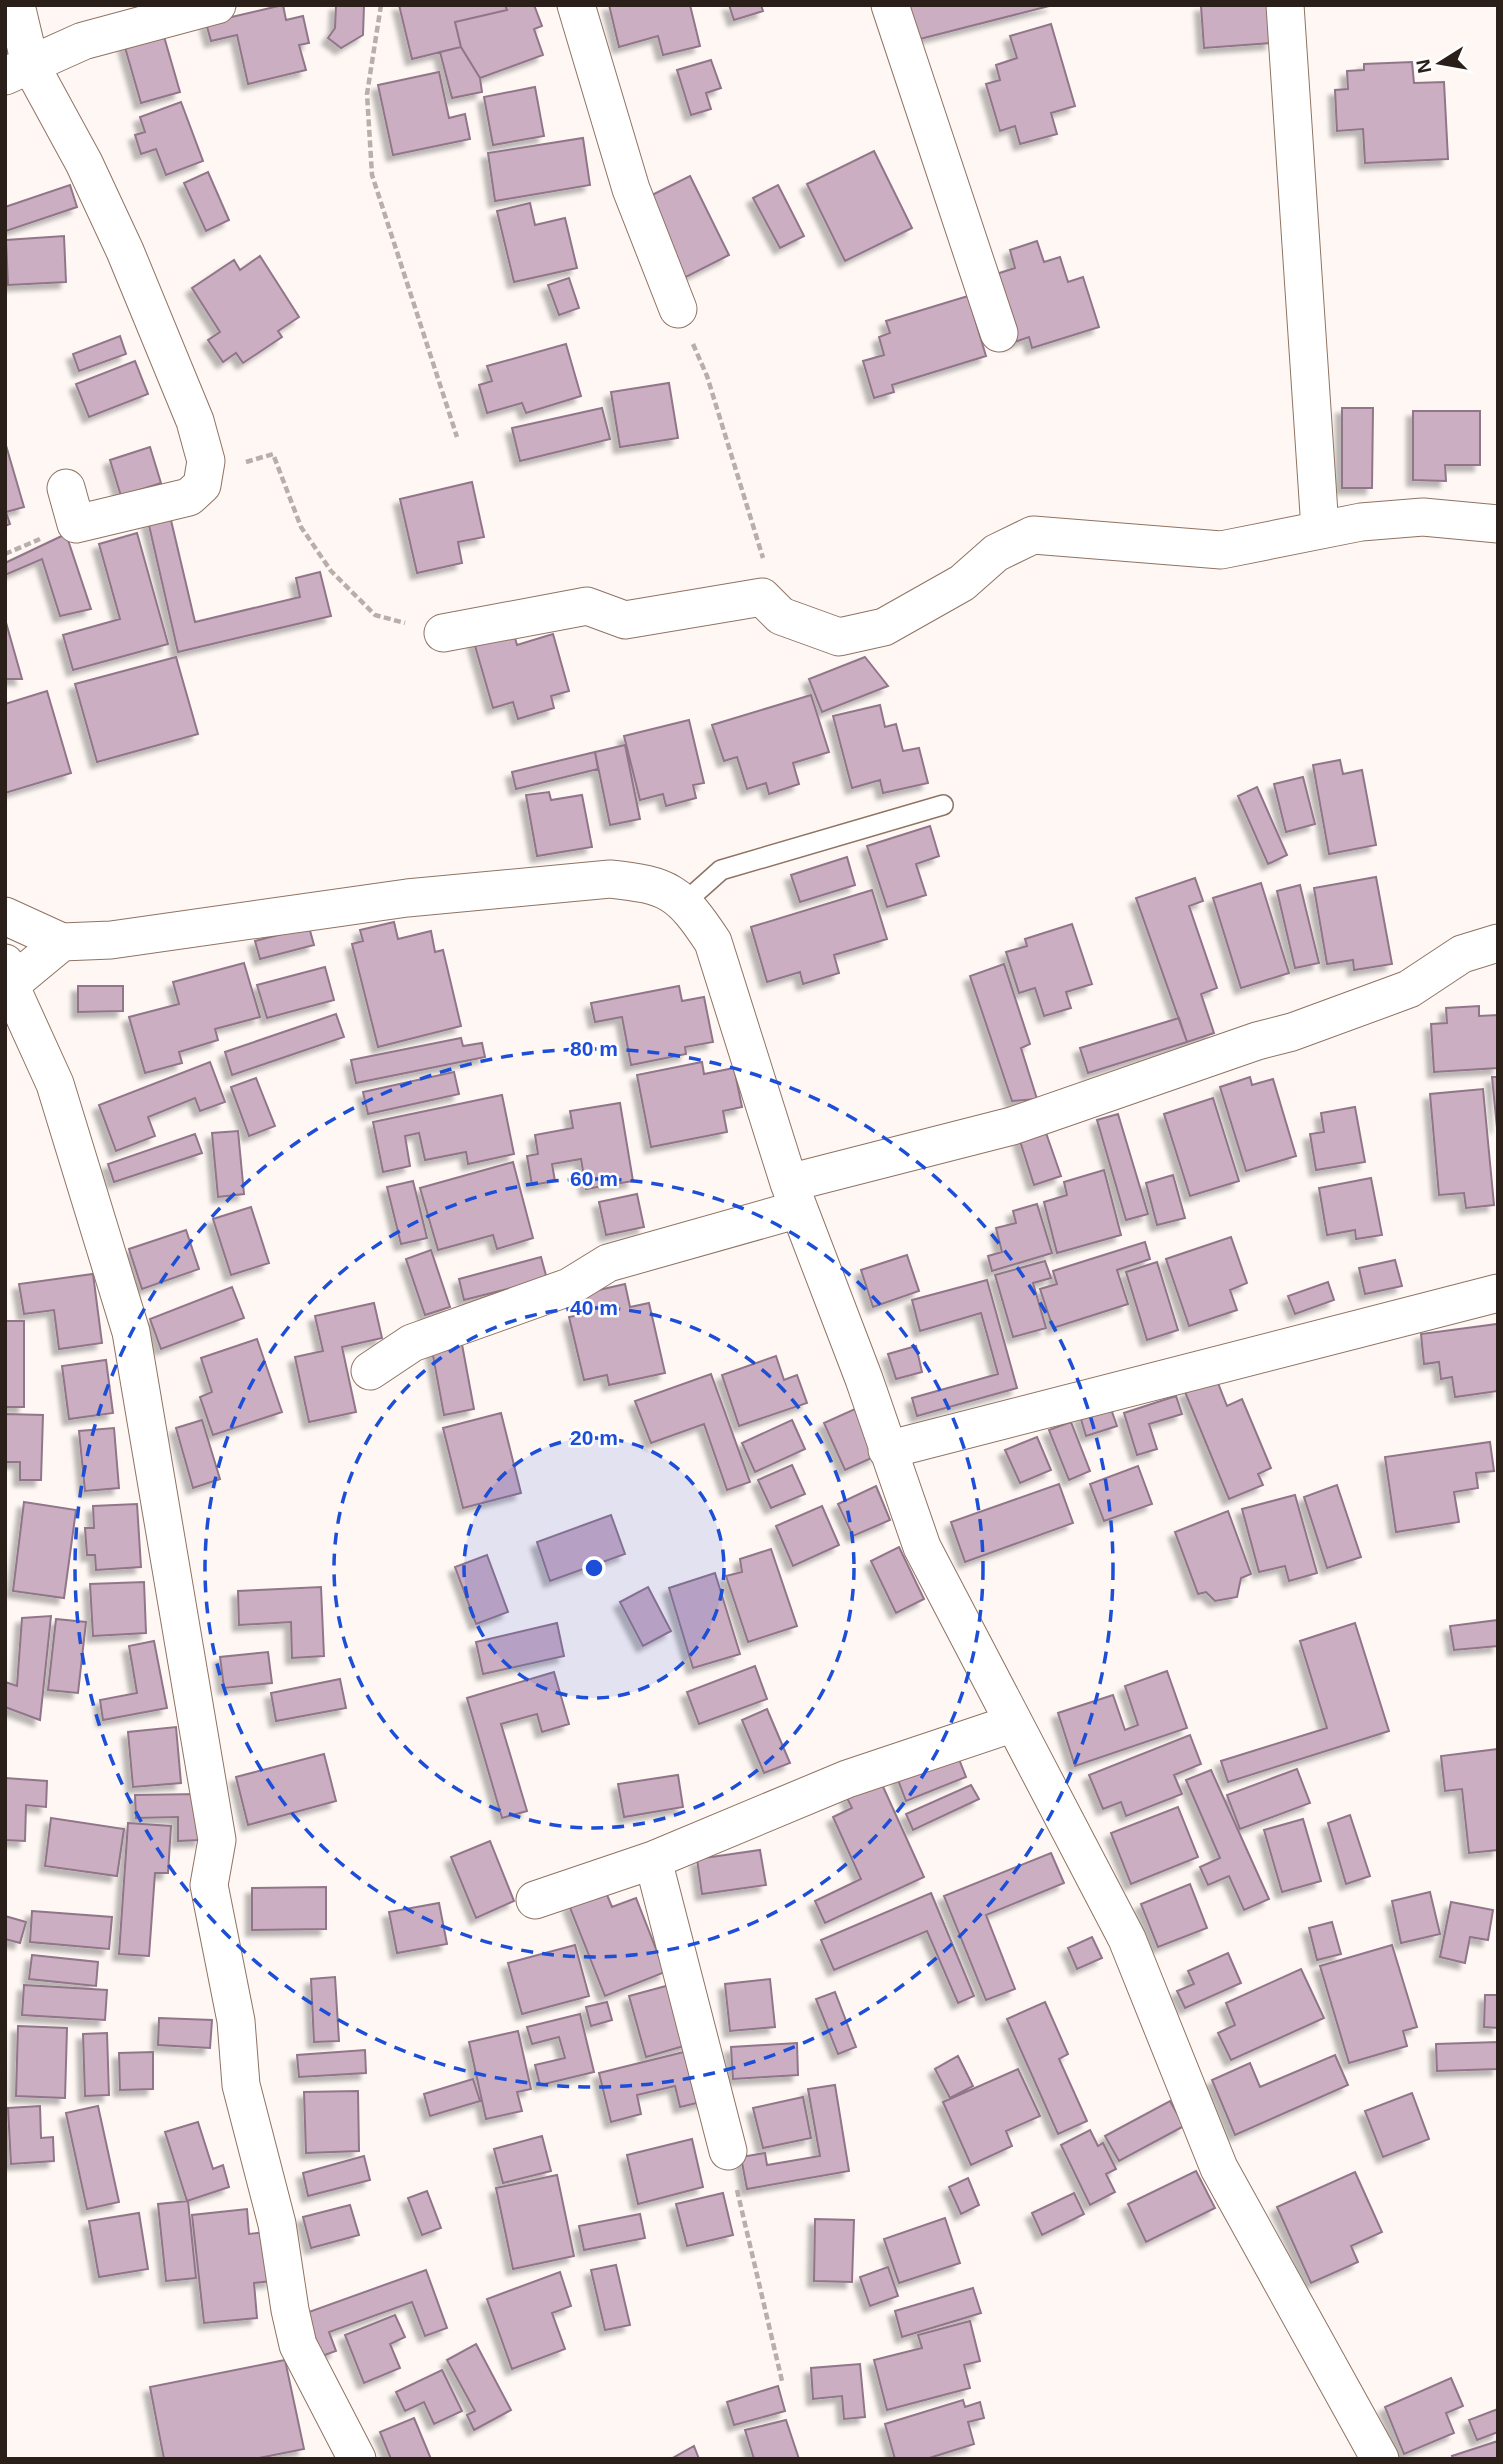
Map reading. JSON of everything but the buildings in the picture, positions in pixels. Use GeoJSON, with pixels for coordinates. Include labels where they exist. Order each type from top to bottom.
{"type":"FeatureCollection","features":[{"type":"Feature","properties":{"kind":"street"},"geometry":{"type":"LineString","coordinates":[[16,5],[18,70],[85,163],[125,251],[195,421],[206,461],[202,485],[189,497],[76,523],[66,488]]}},
{"type":"Feature","properties":{"kind":"street"},"geometry":{"type":"LineString","coordinates":[[18,70],[83,41],[218,5]]}},
{"type":"Feature","properties":{"kind":"street"},"geometry":{"type":"LineString","coordinates":[[576,5],[631,189],[678,309]]}},
{"type":"Feature","properties":{"kind":"street"},"geometry":{"type":"LineString","coordinates":[[890,5],[999,333]]}},
{"type":"Feature","properties":{"kind":"street"},"geometry":{"type":"LineString","coordinates":[[1285,5],[1320,529]]}},
{"type":"Feature","properties":{"kind":"street"},"geometry":{"type":"LineString","coordinates":[[443,633],[587,606],[625,620],[762,597],[781,616],[839,637],[884,627],[962,583],[996,553],[1033,535],[1221,550],[1320,529],[1423,517],[1498,524]]}},
{"type":"Feature","properties":{"kind":"street"},"geometry":{"type":"LineString","coordinates":[[357,2459],[298,2345],[275,2213],[241,2085],[236,2021],[209,1885],[217,1840],[131,1332],[55,1084],[7,974],[62,942],[195,930],[407,898],[610,879],[642,882],[674,893],[713,942],[794,1196],[864,1379],[922,1547],[1127,1940],[1219,2168],[1380,2459]]}},
{"type":"Feature","properties":{"kind":"street"},"geometry":{"type":"LineString","coordinates":[[5,916],[62,942]]}},
{"type":"Feature","properties":{"kind":"street"},"geometry":{"type":"LineString","coordinates":[[370,1371],[412,1343],[569,1287],[608,1263],[794,1196],[1012,1126],[1257,1041],[1292,1032],[1409,989],[1462,954],[1498,943]]}},
{"type":"Feature","properties":{"kind":"street"},"geometry":{"type":"LineString","coordinates":[[887,1450],[1498,1293]]}},
{"type":"Feature","properties":{"kind":"street"},"geometry":{"type":"LineString","coordinates":[[535,1900],[653,1860],[847,1779],[1014,1723]]}},
{"type":"Feature","properties":{"kind":"street"},"geometry":{"type":"LineString","coordinates":[[653,1860],[728,2151]]}},
{"type":"Feature","properties":{"kind":"lane"},"geometry":{"type":"LineString","coordinates":[[684,903],[720,870],[943,805]]}},
{"type":"Feature","properties":{"kind":"path"},"geometry":{"type":"LineString","coordinates":[[381,5],[367,94],[372,175],[457,437]]}},
{"type":"Feature","properties":{"kind":"path"},"geometry":{"type":"LineString","coordinates":[[678,309],[707,376],[781,616]]}},
{"type":"Feature","properties":{"kind":"path"},"geometry":{"type":"LineString","coordinates":[[204,474],[273,454],[301,527],[331,571],[375,615],[443,633]]}},
{"type":"Feature","properties":{"kind":"path"},"geometry":{"type":"LineString","coordinates":[[728,2151],[782,2381]]}}]}
